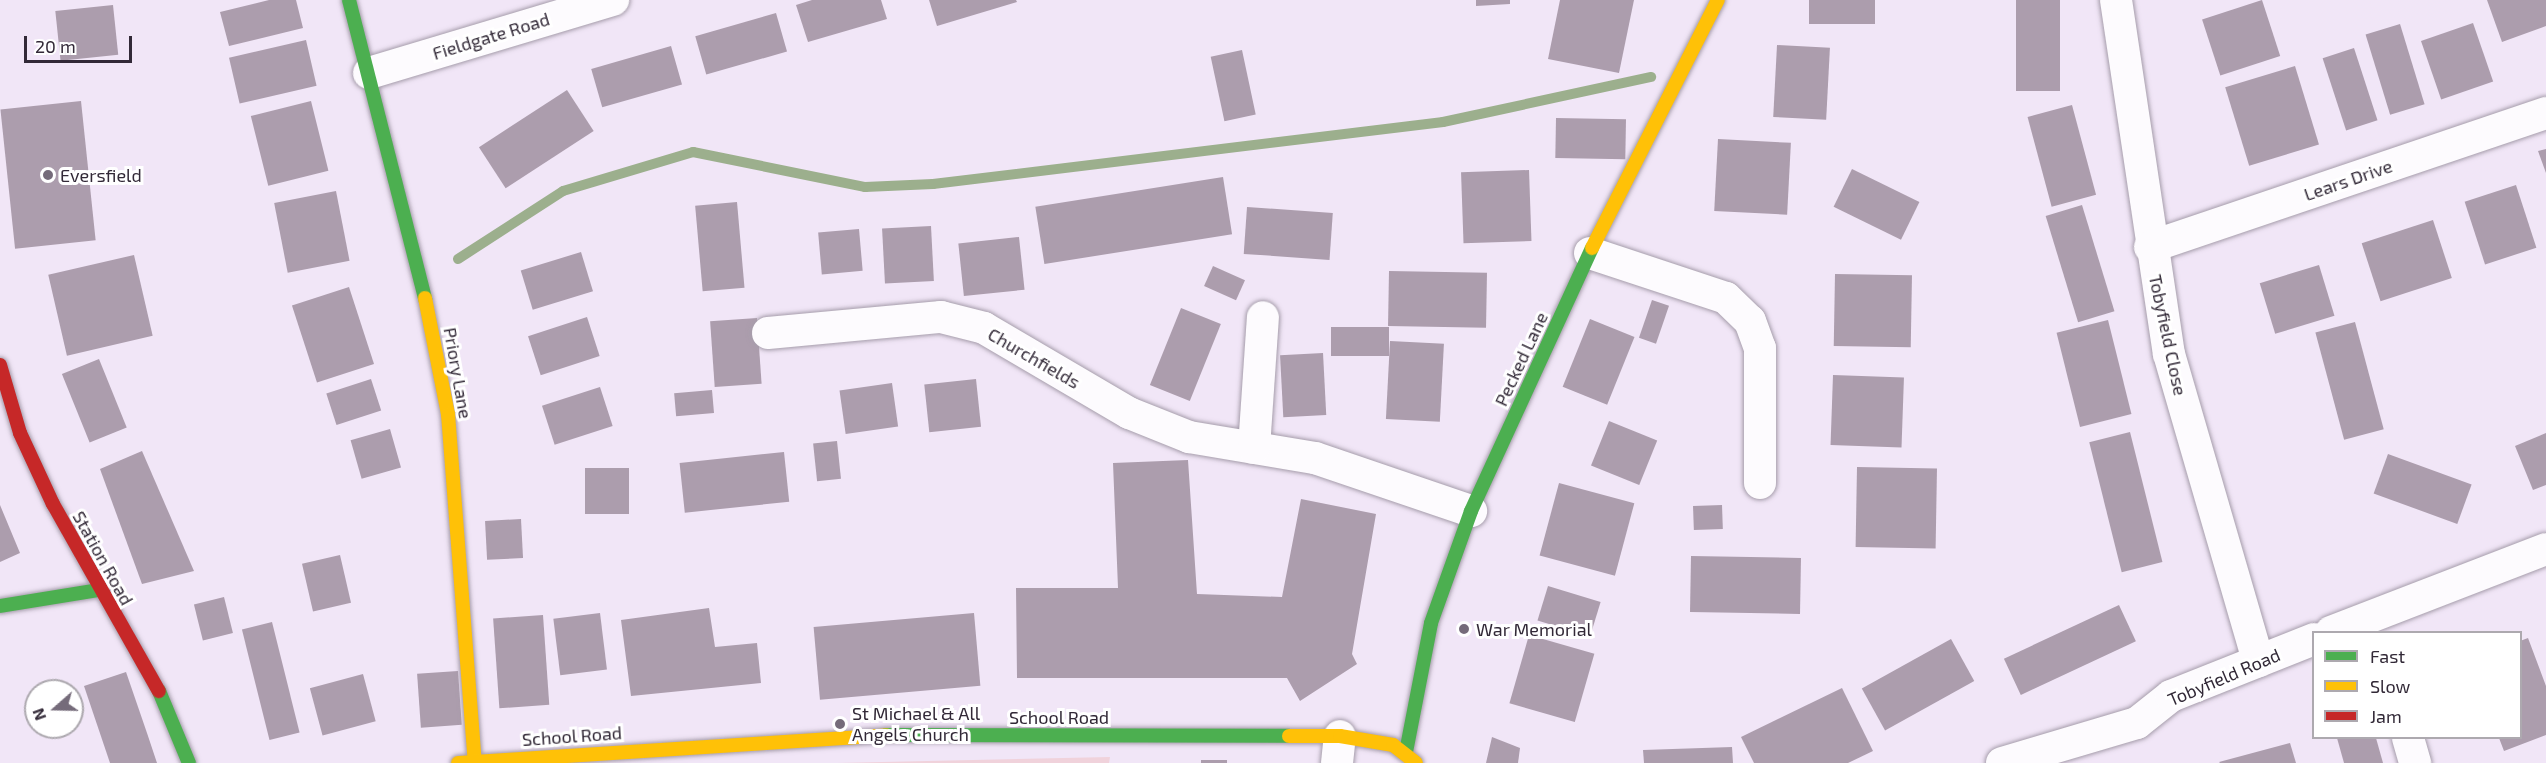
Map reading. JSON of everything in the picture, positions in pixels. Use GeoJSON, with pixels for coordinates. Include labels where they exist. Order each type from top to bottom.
{"type":"FeatureCollection","features":[{"type":"Feature","properties":{"kind":"street","name":"Priory Lane"},"geometry":{"type":"LineString","coordinates":[[350,0],[448,414],[476,760]]}},
{"type":"Feature","properties":{"kind":"street","name":"Fieldgate Road"},"geometry":{"type":"LineString","coordinates":[[369,73],[613,0]]}},
{"type":"Feature","properties":{"kind":"street","name":"Pecked Lane"},"geometry":{"type":"LineString","coordinates":[[1406,752],[1431,623],[1471,511],[1590,254],[1718,0]]}},
{"type":"Feature","properties":{"kind":"street","name":"Tobyfield Close"},"geometry":{"type":"LineString","coordinates":[[2116,0],[2150,247],[2169,354],[2258,661]]}},
{"type":"Feature","properties":{"kind":"street","name":"Lears Drive"},"geometry":{"type":"LineString","coordinates":[[2150,247],[2546,114]]}},
{"type":"Feature","properties":{"kind":"street"},"geometry":{"type":"LineString","coordinates":[[1590,254],[1726,298],[1750,321],[1760,348],[1760,483]]}},
{"type":"Feature","properties":{"kind":"street","name":"Churchfields"},"geometry":{"type":"LineString","coordinates":[[768,333],[941,317],[984,328],[1129,413],[1189,437],[1254,448],[1381,477],[1471,511]]}},
{"type":"Feature","properties":{"kind":"street"},"geometry":{"type":"LineString","coordinates":[[1254,448],[1263,317]]}},
{"type":"Feature","properties":{"kind":"street","name":"Station Road"},"geometry":{"type":"LineString","coordinates":[[0,364],[20,432],[99,590],[165,703],[189,763]]}},
{"type":"Feature","properties":{"kind":"street"},"geometry":{"type":"LineString","coordinates":[[2341,631],[2375,624],[2546,549]]}},
{"type":"Feature","properties":{"kind":"street"},"geometry":{"type":"LineString","coordinates":[[0,606],[99,590]]}},
{"type":"Feature","properties":{"kind":"street","name":"Tobyfield Road"},"geometry":{"type":"LineString","coordinates":[[2002,763],[2065,752],[2138,723],[2171,696],[2312,639]]}},
{"type":"Feature","properties":{"kind":"street","name":"School Road"},"geometry":{"type":"LineString","coordinates":[[458,763],[476,760],[880,735],[1338,750],[1380,741],[1406,752]]}},
{"type":"Feature","properties":{"kind":"street"},"geometry":{"type":"LineString","coordinates":[[2408,739],[2415,763]]}},
{"type":"Feature","properties":{"kind":"street"},"geometry":{"type":"LineString","coordinates":[[1406,752],[1416,763]]}},
{"type":"Feature","properties":{"kind":"shaded area"},"geometry":{"type":"Polygon","coordinates":[[[1110,757],[1109,763],[837,763],[1110,757]]]}},
{"type":"Feature","properties":{"kind":"building"},"geometry":{"type":"Polygon","coordinates":[[[269,0],[296,0],[303,28],[229,46],[220,12],[269,0]]]}},
{"type":"Feature","properties":{"kind":"building"},"geometry":{"type":"Polygon","coordinates":[[[812,0],[881,0],[887,19],[808,42],[796,5],[812,0]]]}},
{"type":"Feature","properties":{"kind":"building"},"geometry":{"type":"Polygon","coordinates":[[[929,0],[1016,0],[1017,2],[937,26],[929,0]]]}},
{"type":"Feature","properties":{"kind":"building"},"geometry":{"type":"Polygon","coordinates":[[[1476,0],[1510,0],[1510,4],[1476,6],[1476,0]]]}},
{"type":"Feature","properties":{"kind":"building"},"geometry":{"type":"Polygon","coordinates":[[[1560,0],[1634,0],[1619,73],[1548,59],[1560,0]]]}},
{"type":"Feature","properties":{"kind":"building"},"geometry":{"type":"Polygon","coordinates":[[[1809,0],[1875,0],[1875,24],[1809,24],[1809,0]]]}},
{"type":"Feature","properties":{"kind":"building"},"geometry":{"type":"Polygon","coordinates":[[[2016,0],[2060,0],[2060,91],[2016,91],[2016,0]]]}},
{"type":"Feature","properties":{"kind":"building"},"geometry":{"type":"Polygon","coordinates":[[[2262,0],[2280,56],[2220,76],[2202,19],[2262,0]]]}},
{"type":"Feature","properties":{"kind":"building"},"geometry":{"type":"Polygon","coordinates":[[[2487,0],[2546,0],[2546,26],[2502,42],[2487,0]]]}},
{"type":"Feature","properties":{"kind":"building"},"geometry":{"type":"Polygon","coordinates":[[[113,5],[118,55],[61,61],[55,11],[113,5]]]}},
{"type":"Feature","properties":{"kind":"building"},"geometry":{"type":"Polygon","coordinates":[[[776,13],[787,51],[706,75],[695,36],[776,13]]]}},
{"type":"Feature","properties":{"kind":"building"},"geometry":{"type":"Polygon","coordinates":[[[2473,23],[2493,82],[2441,100],[2421,41],[2473,23]]]}},
{"type":"Feature","properties":{"kind":"building"},"geometry":{"type":"Polygon","coordinates":[[[2400,24],[2425,104],[2390,115],[2366,35],[2400,24]]]}},
{"type":"Feature","properties":{"kind":"building"},"geometry":{"type":"Polygon","coordinates":[[[306,40],[317,86],[240,104],[229,58],[306,40]]]}},
{"type":"Feature","properties":{"kind":"building"},"geometry":{"type":"Polygon","coordinates":[[[1777,45],[1830,48],[1826,120],[1773,117],[1777,45]]]}},
{"type":"Feature","properties":{"kind":"building"},"geometry":{"type":"Polygon","coordinates":[[[671,46],[682,84],[602,107],[591,69],[671,46]]]}},
{"type":"Feature","properties":{"kind":"building"},"geometry":{"type":"Polygon","coordinates":[[[2354,48],[2377,120],[2346,130],[2323,58],[2354,48]]]}},
{"type":"Feature","properties":{"kind":"building"},"geometry":{"type":"Polygon","coordinates":[[[1242,50],[1256,115],[1224,121],[1211,57],[1242,50]]]}},
{"type":"Feature","properties":{"kind":"building"},"geometry":{"type":"Polygon","coordinates":[[[2295,66],[2319,144],[2249,166],[2225,87],[2295,66]]]}},
{"type":"Feature","properties":{"kind":"building"},"geometry":{"type":"Polygon","coordinates":[[[567,90],[594,131],[506,188],[479,147],[567,90]]]}},
{"type":"Feature","properties":{"kind":"building","name":"Eversfield"},"geometry":{"type":"Polygon","coordinates":[[[81,101],[96,240],[15,249],[0,109],[81,101]]]}},
{"type":"Feature","properties":{"kind":"building"},"geometry":{"type":"Polygon","coordinates":[[[311,101],[328,171],[268,186],[251,116],[311,101]]]}},
{"type":"Feature","properties":{"kind":"building"},"geometry":{"type":"Polygon","coordinates":[[[2072,105],[2096,195],[2052,207],[2028,117],[2072,105]]]}},
{"type":"Feature","properties":{"kind":"building"},"geometry":{"type":"Polygon","coordinates":[[[1556,118],[1626,119],[1625,159],[1555,158],[1556,118]]]}},
{"type":"Feature","properties":{"kind":"building"},"geometry":{"type":"Polygon","coordinates":[[[1718,139],[1791,143],[1787,215],[1714,211],[1718,139]]]}},
{"type":"Feature","properties":{"kind":"building"},"geometry":{"type":"Polygon","coordinates":[[[2546,149],[2546,173],[2538,151],[2546,149]]]}},
{"type":"Feature","properties":{"kind":"building"},"geometry":{"type":"Polygon","coordinates":[[[1852,169],[1919,202],[1901,240],[1834,207],[1852,169]]]}},
{"type":"Feature","properties":{"kind":"building"},"geometry":{"type":"Polygon","coordinates":[[[1529,170],[1531,241],[1464,243],[1461,172],[1529,170]]]}},
{"type":"Feature","properties":{"kind":"building"},"geometry":{"type":"Polygon","coordinates":[[[1223,177],[1232,234],[1044,264],[1035,207],[1223,177]]]}},
{"type":"Feature","properties":{"kind":"building"},"geometry":{"type":"Polygon","coordinates":[[[2516,185],[2536,248],[2485,264],[2465,202],[2516,185]]]}},
{"type":"Feature","properties":{"kind":"building"},"geometry":{"type":"Polygon","coordinates":[[[336,191],[350,261],[288,273],[274,203],[336,191]]]}},
{"type":"Feature","properties":{"kind":"building"},"geometry":{"type":"Polygon","coordinates":[[[737,202],[744,288],[703,291],[695,206],[737,202]]]}},
{"type":"Feature","properties":{"kind":"building"},"geometry":{"type":"Polygon","coordinates":[[[2082,205],[2114,311],[2078,322],[2046,216],[2082,205]]]}},
{"type":"Feature","properties":{"kind":"building"},"geometry":{"type":"Polygon","coordinates":[[[1247,207],[1333,213],[1330,260],[1244,254],[1247,207]]]}},
{"type":"Feature","properties":{"kind":"building"},"geometry":{"type":"Polygon","coordinates":[[[2433,220],[2452,278],[2381,301],[2362,243],[2433,220]]]}},
{"type":"Feature","properties":{"kind":"building"},"geometry":{"type":"Polygon","coordinates":[[[931,226],[934,281],[885,283],[882,229],[931,226]]]}},
{"type":"Feature","properties":{"kind":"building"},"geometry":{"type":"Polygon","coordinates":[[[859,229],[863,271],[822,274],[818,233],[859,229]]]}},
{"type":"Feature","properties":{"kind":"building"},"geometry":{"type":"Polygon","coordinates":[[[1019,237],[1025,290],[964,296],[958,243],[1019,237]]]}},
{"type":"Feature","properties":{"kind":"building"},"geometry":{"type":"Polygon","coordinates":[[[581,252],[593,291],[533,310],[521,270],[581,252]]]}},
{"type":"Feature","properties":{"kind":"building"},"geometry":{"type":"Polygon","coordinates":[[[134,255],[153,336],[67,356],[48,275],[134,255]]]}},
{"type":"Feature","properties":{"kind":"building"},"geometry":{"type":"Polygon","coordinates":[[[2319,265],[2334,316],[2275,334],[2260,283],[2319,265]]]}},
{"type":"Feature","properties":{"kind":"building"},"geometry":{"type":"Polygon","coordinates":[[[1213,266],[1245,280],[1236,300],[1204,286],[1213,266]]]}},
{"type":"Feature","properties":{"kind":"building"},"geometry":{"type":"Polygon","coordinates":[[[1389,271],[1487,273],[1486,328],[1388,326],[1389,271]]]}},
{"type":"Feature","properties":{"kind":"building"},"geometry":{"type":"Polygon","coordinates":[[[1835,274],[1912,275],[1911,347],[1834,346],[1835,274]]]}},
{"type":"Feature","properties":{"kind":"building"},"geometry":{"type":"Polygon","coordinates":[[[349,287],[374,364],[317,383],[292,306],[349,287]]]}},
{"type":"Feature","properties":{"kind":"building"},"geometry":{"type":"Polygon","coordinates":[[[1652,300],[1669,306],[1656,344],[1639,338],[1652,300]]]}},
{"type":"Feature","properties":{"kind":"building"},"geometry":{"type":"Polygon","coordinates":[[[1181,308],[1221,324],[1190,401],[1150,385],[1181,308]]]}},
{"type":"Feature","properties":{"kind":"building"},"geometry":{"type":"Polygon","coordinates":[[[587,317],[600,356],[541,375],[528,336],[587,317]]]}},
{"type":"Feature","properties":{"kind":"building"},"geometry":{"type":"Polygon","coordinates":[[[757,318],[762,384],[715,387],[710,321],[757,318]]]}},
{"type":"Feature","properties":{"kind":"building"},"geometry":{"type":"Polygon","coordinates":[[[1590,319],[1635,337],[1607,405],[1563,387],[1590,319]]]}},
{"type":"Feature","properties":{"kind":"building"},"geometry":{"type":"Polygon","coordinates":[[[2108,320],[2131,414],[2080,427],[2057,333],[2108,320]]]}},
{"type":"Feature","properties":{"kind":"building"},"geometry":{"type":"Polygon","coordinates":[[[2355,322],[2384,429],[2344,440],[2315,333],[2355,322]]]}},
{"type":"Feature","properties":{"kind":"building"},"geometry":{"type":"Polygon","coordinates":[[[1331,327],[1389,327],[1389,356],[1331,356],[1331,327]]]}},
{"type":"Feature","properties":{"kind":"building"},"geometry":{"type":"Polygon","coordinates":[[[1390,341],[1444,344],[1440,422],[1386,419],[1390,341]]]}},
{"type":"Feature","properties":{"kind":"building"},"geometry":{"type":"Polygon","coordinates":[[[1323,353],[1326,415],[1283,417],[1280,355],[1323,353]]]}},
{"type":"Feature","properties":{"kind":"building"},"geometry":{"type":"Polygon","coordinates":[[[99,359],[127,428],[90,443],[62,374],[99,359]]]}},
{"type":"Feature","properties":{"kind":"building"},"geometry":{"type":"Polygon","coordinates":[[[1833,375],[1904,377],[1902,447],[1831,445],[1833,375]]]}},
{"type":"Feature","properties":{"kind":"building"},"geometry":{"type":"Polygon","coordinates":[[[371,379],[381,410],[336,425],[326,394],[371,379]]]}},
{"type":"Feature","properties":{"kind":"building"},"geometry":{"type":"Polygon","coordinates":[[[976,379],[981,427],[929,432],[924,384],[976,379]]]}},
{"type":"Feature","properties":{"kind":"building"},"geometry":{"type":"Polygon","coordinates":[[[892,383],[898,427],[846,434],[840,390],[892,383]]]}},
{"type":"Feature","properties":{"kind":"building"},"geometry":{"type":"Polygon","coordinates":[[[600,387],[613,426],[555,445],[542,406],[600,387]]]}},
{"type":"Feature","properties":{"kind":"building"},"geometry":{"type":"Polygon","coordinates":[[[712,390],[714,413],[676,416],[674,393],[712,390]]]}},
{"type":"Feature","properties":{"kind":"building"},"geometry":{"type":"Polygon","coordinates":[[[1609,421],[1657,440],[1639,485],[1591,466],[1609,421]]]}},
{"type":"Feature","properties":{"kind":"building"},"geometry":{"type":"Polygon","coordinates":[[[390,429],[401,467],[362,479],[351,440],[390,429]]]}},
{"type":"Feature","properties":{"kind":"building"},"geometry":{"type":"Polygon","coordinates":[[[2130,432],[2162,562],[2122,572],[2089,442],[2130,432]]]}},
{"type":"Feature","properties":{"kind":"building"},"geometry":{"type":"Polygon","coordinates":[[[2546,433],[2546,485],[2533,490],[2515,446],[2546,433]]]}},
{"type":"Feature","properties":{"kind":"building"},"geometry":{"type":"Polygon","coordinates":[[[837,441],[841,479],[817,481],[813,444],[837,441]]]}},
{"type":"Feature","properties":{"kind":"building"},"geometry":{"type":"Polygon","coordinates":[[[142,451],[194,571],[142,584],[100,469],[142,451]]]}},
{"type":"Feature","properties":{"kind":"building"},"geometry":{"type":"Polygon","coordinates":[[[784,452],[789,502],[685,513],[680,463],[784,452]]]}},
{"type":"Feature","properties":{"kind":"building"},"geometry":{"type":"Polygon","coordinates":[[[2388,454],[2472,484],[2457,524],[2374,493],[2388,454]]]}},
{"type":"Feature","properties":{"kind":"building"},"geometry":{"type":"Polygon","coordinates":[[[1188,460],[1197,594],[1282,597],[1301,499],[1376,514],[1352,654],[1357,664],[1300,701],[1287,678],[1017,678],[1016,588],[1118,588],[1113,463],[1188,460]]]}},
{"type":"Feature","properties":{"kind":"building"},"geometry":{"type":"Polygon","coordinates":[[[1857,467],[1937,468],[1936,548],[1856,547],[1857,467]]]}},
{"type":"Feature","properties":{"kind":"building"},"geometry":{"type":"Polygon","coordinates":[[[585,468],[629,468],[629,514],[585,514],[585,468]]]}},
{"type":"Feature","properties":{"kind":"building"},"geometry":{"type":"Polygon","coordinates":[[[1559,483],[1634,503],[1615,576],[1540,555],[1559,483]]]}},
{"type":"Feature","properties":{"kind":"building"},"geometry":{"type":"Polygon","coordinates":[[[0,505],[20,553],[0,562],[0,505]]]}},
{"type":"Feature","properties":{"kind":"building"},"geometry":{"type":"Polygon","coordinates":[[[1722,505],[1723,529],[1694,530],[1693,506],[1722,505]]]}},
{"type":"Feature","properties":{"kind":"building"},"geometry":{"type":"Polygon","coordinates":[[[521,519],[523,558],[487,560],[485,521],[521,519]]]}},
{"type":"Feature","properties":{"kind":"building"},"geometry":{"type":"Polygon","coordinates":[[[340,555],[351,603],[313,612],[302,564],[340,555]]]}},
{"type":"Feature","properties":{"kind":"building"},"geometry":{"type":"Polygon","coordinates":[[[1691,556],[1801,558],[1800,614],[1690,612],[1691,556]]]}},
{"type":"Feature","properties":{"kind":"building"},"geometry":{"type":"Polygon","coordinates":[[[1548,586],[1601,602],[1590,637],[1537,620],[1548,586]]]}},
{"type":"Feature","properties":{"kind":"building"},"geometry":{"type":"Polygon","coordinates":[[[224,597],[233,633],[203,640],[194,604],[224,597]]]}},
{"type":"Feature","properties":{"kind":"building"},"geometry":{"type":"Polygon","coordinates":[[[2119,605],[2136,641],[2021,695],[2004,659],[2119,605]]]}},
{"type":"Feature","properties":{"kind":"building"},"geometry":{"type":"Polygon","coordinates":[[[709,608],[715,647],[757,643],[761,683],[631,696],[621,620],[709,608]]]}},
{"type":"Feature","properties":{"kind":"building"},"geometry":{"type":"Polygon","coordinates":[[[600,613],[607,670],[560,675],[553,619],[600,613]]]}},
{"type":"Feature","properties":{"kind":"building"},"geometry":{"type":"Polygon","coordinates":[[[974,613],[980,686],[820,700],[814,627],[974,613]]]}},
{"type":"Feature","properties":{"kind":"building"},"geometry":{"type":"Polygon","coordinates":[[[543,615],[549,705],[499,708],[493,618],[543,615]]]}},
{"type":"Feature","properties":{"kind":"building"},"geometry":{"type":"Polygon","coordinates":[[[272,622],[300,733],[269,740],[242,629],[272,622]]]}},
{"type":"Feature","properties":{"kind":"building"},"geometry":{"type":"Polygon","coordinates":[[[1529,635],[1594,654],[1575,722],[1509,703],[1529,635]]]}},
{"type":"Feature","properties":{"kind":"building"},"geometry":{"type":"Polygon","coordinates":[[[2528,638],[2546,686],[2546,735],[2504,751],[2499,739],[2522,739],[2522,640],[2528,638]]]}},
{"type":"Feature","properties":{"kind":"building"},"geometry":{"type":"Polygon","coordinates":[[[1951,639],[1974,681],[1885,730],[1862,688],[1951,639]]]}},
{"type":"Feature","properties":{"kind":"building"},"geometry":{"type":"Polygon","coordinates":[[[458,671],[462,725],[421,728],[417,674],[458,671]]]}},
{"type":"Feature","properties":{"kind":"building"},"geometry":{"type":"Polygon","coordinates":[[[126,672],[157,763],[110,763],[84,686],[126,672]]]}},
{"type":"Feature","properties":{"kind":"building"},"geometry":{"type":"Polygon","coordinates":[[[363,674],[376,721],[323,736],[310,688],[363,674]]]}},
{"type":"Feature","properties":{"kind":"building"},"geometry":{"type":"Polygon","coordinates":[[[1842,688],[1873,751],[1848,763],[1754,763],[1741,737],[1842,688]]]}},
{"type":"Feature","properties":{"kind":"building"},"geometry":{"type":"Polygon","coordinates":[[[1492,737],[1520,748],[1518,763],[1486,763],[1492,737]]]}},
{"type":"Feature","properties":{"kind":"building"},"geometry":{"type":"Polygon","coordinates":[[[2337,739],[2376,739],[2383,763],[2344,763],[2337,739]]]}},
{"type":"Feature","properties":{"kind":"building"},"geometry":{"type":"Polygon","coordinates":[[[2290,743],[2296,763],[2219,762],[2290,743]]]}},
{"type":"Feature","properties":{"kind":"building"},"geometry":{"type":"Polygon","coordinates":[[[1732,747],[1733,763],[1644,763],[1643,750],[1732,747]]]}},
{"type":"Feature","properties":{"kind":"building"},"geometry":{"type":"Polygon","coordinates":[[[1201,760],[1227,760],[1227,763],[1201,763],[1201,760]]]}},
{"type":"Feature","properties":{"kind":"waterway"},"geometry":{"type":"LineString","coordinates":[[458,259],[563,191],[693,152],[865,187],[933,184],[1443,122],[1651,77]]}},
{"type":"Feature","properties":{"kind":"traffic: fast"},"geometry":{"type":"LineString","coordinates":[[349,0],[425,298]]}},
{"type":"Feature","properties":{"kind":"traffic: fast"},"geometry":{"type":"LineString","coordinates":[[1406,752],[1431,623],[1471,511],[1592,248]]}},
{"type":"Feature","properties":{"kind":"traffic: fast"},"geometry":{"type":"LineString","coordinates":[[0,606],[99,590]]}},
{"type":"Feature","properties":{"kind":"traffic: fast"},"geometry":{"type":"LineString","coordinates":[[159,691],[189,763]]}},
{"type":"Feature","properties":{"kind":"traffic: fast"},"geometry":{"type":"LineString","coordinates":[[886,735],[1289,736]]}},
{"type":"Feature","properties":{"kind":"traffic: slow"},"geometry":{"type":"LineString","coordinates":[[1592,248],[1718,0]]}},
{"type":"Feature","properties":{"kind":"traffic: slow"},"geometry":{"type":"LineString","coordinates":[[425,298],[448,414],[475,761]]}},
{"type":"Feature","properties":{"kind":"traffic: slow"},"geometry":{"type":"LineString","coordinates":[[458,763],[886,735]]}},
{"type":"Feature","properties":{"kind":"traffic: slow"},"geometry":{"type":"LineString","coordinates":[[1289,736],[1340,736],[1393,745],[1416,763]]}},
{"type":"Feature","properties":{"kind":"traffic: jam"},"geometry":{"type":"LineString","coordinates":[[0,365],[20,433],[53,504],[159,691]]}},
{"type":"Feature","properties":{"kind":"place","name":"Eversfield"},"geometry":{"type":"Point","coordinates":[48,175]}},
{"type":"Feature","properties":{"kind":"place","name":"War Memorial"},"geometry":{"type":"Point","coordinates":[1464,629]}},
{"type":"Feature","properties":{"kind":"place","name":"St Michael & All Angels Church"},"geometry":{"type":"Point","coordinates":[840,724]}}]}
